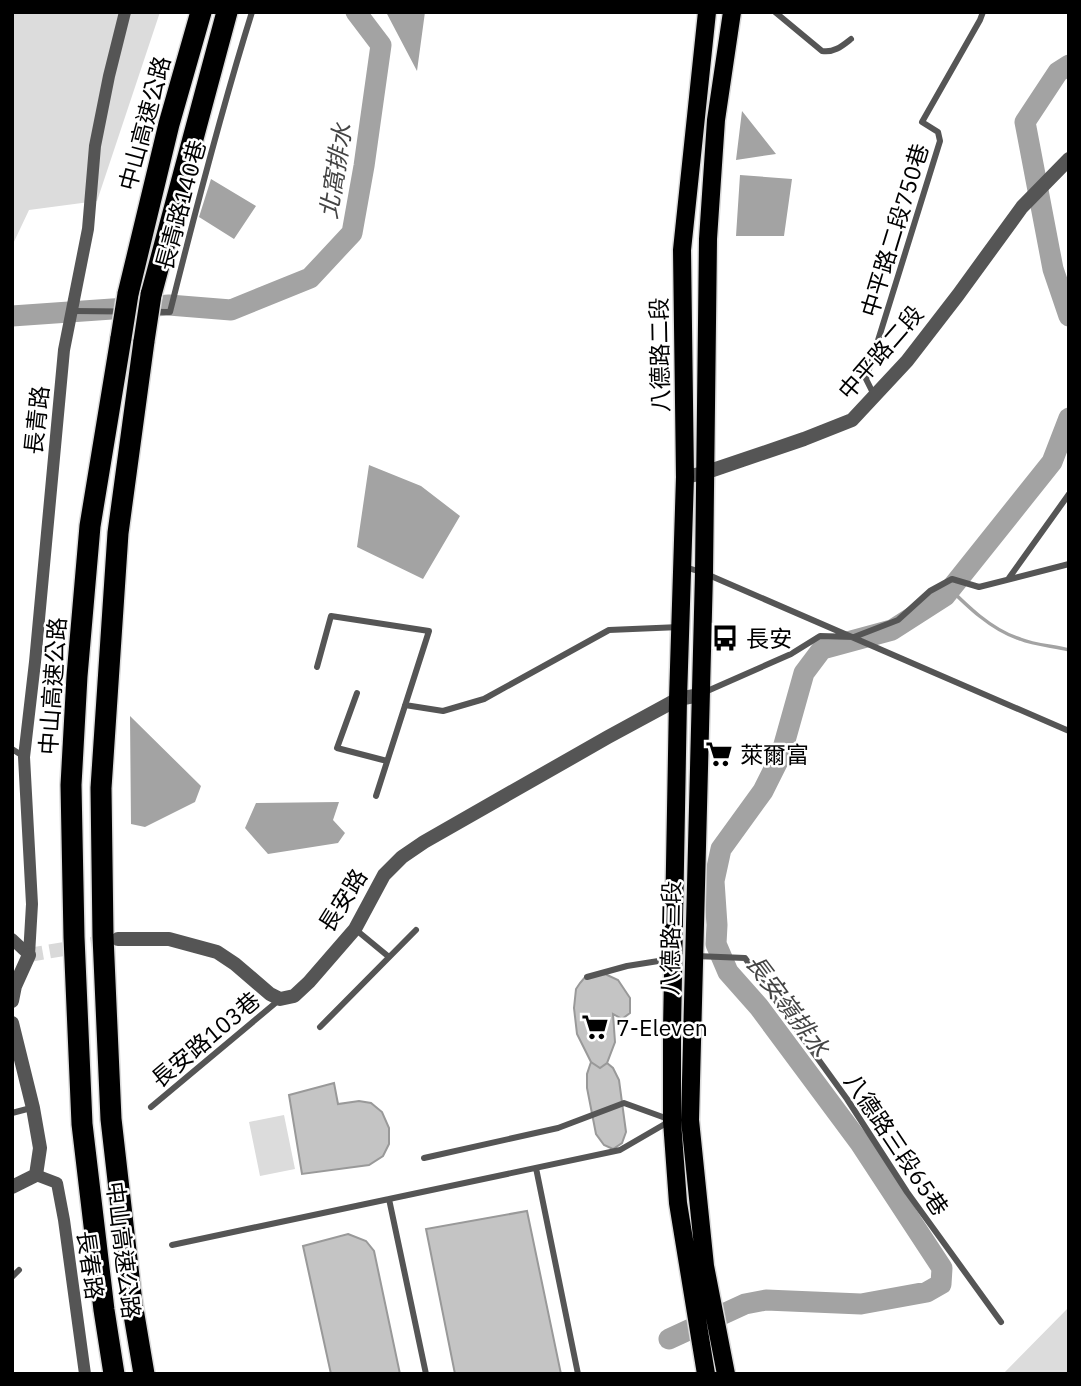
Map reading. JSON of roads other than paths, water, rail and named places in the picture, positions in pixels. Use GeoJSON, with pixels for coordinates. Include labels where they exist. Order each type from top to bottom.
{"type":"FeatureCollection","features":[{"type":"Feature","properties":{"kind":"highway","name":"中山高速公路"},"geometry":{"type":"LineString","coordinates":[[114,1374],[82,1124],[71,786],[77,676],[90,526],[128,294],[169,124],[201,12]]}},
{"type":"Feature","properties":{"kind":"highway","name":"中山高速公路"},"geometry":{"type":"LineString","coordinates":[[144,1374],[132,1303],[111,1119],[103,936],[101,788],[118,533],[151,295],[227,12]]}},
{"type":"Feature","properties":{"kind":"main road","name":"八德路二段"},"geometry":{"type":"LineString","coordinates":[[678,699],[685,477],[682,250],[707,12]]}},
{"type":"Feature","properties":{"kind":"main road","name":"八德路二段"},"geometry":{"type":"LineString","coordinates":[[700,695],[708,239],[716,121],[732,12]]}},
{"type":"Feature","properties":{"kind":"main road","name":"八德路三段"},"geometry":{"type":"LineString","coordinates":[[697,1268],[690,1120],[700,695]]}},
{"type":"Feature","properties":{"kind":"main road","name":"八德路三段"},"geometry":{"type":"LineString","coordinates":[[678,699],[672,1121],[678,1203],[697,1268]]}},
{"type":"Feature","properties":{"kind":"main road"},"geometry":{"type":"LineString","coordinates":[[697,1268],[722,1349],[726,1374]]}},
{"type":"Feature","properties":{"kind":"main road"},"geometry":{"type":"LineString","coordinates":[[697,1268],[705,1365]]}},
{"type":"Feature","properties":{"kind":"street"},"geometry":{"type":"LineString","coordinates":[[71,311],[88,229],[95,146],[125,12]]}},
{"type":"Feature","properties":{"kind":"street","name":"中平路二段"},"geometry":{"type":"LineString","coordinates":[[685,477],[804,439],[852,420],[907,361],[1022,207],[1064,163]]}},
{"type":"Feature","properties":{"kind":"street","name":"長青路"},"geometry":{"type":"LineString","coordinates":[[29,955],[32,904],[24,757],[64,349],[71,311]]}},
{"type":"Feature","properties":{"kind":"street","name":"長安路"},"geometry":{"type":"LineString","coordinates":[[280,999],[294,996],[309,982],[355,929],[384,875],[424,842],[678,699],[700,695]]}},
{"type":"Feature","properties":{"kind":"street"},"geometry":{"type":"LineString","coordinates":[[12,939],[29,955],[15,986],[12,1001]]}},
{"type":"Feature","properties":{"kind":"street"},"geometry":{"type":"LineString","coordinates":[[118,939],[169,939],[217,953],[280,999]]}},
{"type":"Feature","properties":{"kind":"street"},"geometry":{"type":"LineString","coordinates":[[12,1023],[40,1148],[36,1175],[12,1187]]}},
{"type":"Feature","properties":{"kind":"street","name":"長春路"},"geometry":{"type":"LineString","coordinates":[[36,1175],[57,1183],[85,1374]]}},
{"type":"Feature","properties":{"kind":"lane","name":"長青路140巷"},"geometry":{"type":"LineString","coordinates":[[71,311],[170,312],[252,12]]}},
{"type":"Feature","properties":{"kind":"lane"},"geometry":{"type":"LineString","coordinates":[[775,12],[822,51],[829,52],[839,48],[851,39]]}},
{"type":"Feature","properties":{"kind":"lane","name":"中平路二段750巷"},"geometry":{"type":"LineString","coordinates":[[874,395],[866,379],[940,141],[938,132],[922,122],[983,12]]}},
{"type":"Feature","properties":{"kind":"lane"},"geometry":{"type":"LineString","coordinates":[[1009,578],[1069,495]]}},
{"type":"Feature","properties":{"kind":"lane"},"geometry":{"type":"LineString","coordinates":[[700,695],[791,654],[820,636],[854,637],[898,620],[930,592],[953,579],[979,587],[1069,564]]}},
{"type":"Feature","properties":{"kind":"lane"},"geometry":{"type":"LineString","coordinates":[[683,566],[1069,731]]}},
{"type":"Feature","properties":{"kind":"lane"},"geometry":{"type":"LineString","coordinates":[[317,667],[331,616],[429,631],[376,796]]}},
{"type":"Feature","properties":{"kind":"lane"},"geometry":{"type":"LineString","coordinates":[[405,705],[443,711],[484,699],[609,630],[681,627]]}},
{"type":"Feature","properties":{"kind":"lane"},"geometry":{"type":"LineString","coordinates":[[356,693],[337,748],[387,761]]}},
{"type":"Feature","properties":{"kind":"lane"},"geometry":{"type":"LineString","coordinates":[[12,749],[24,757]]}},
{"type":"Feature","properties":{"kind":"lane"},"geometry":{"type":"LineString","coordinates":[[355,929],[389,957]]}},
{"type":"Feature","properties":{"kind":"lane"},"geometry":{"type":"LineString","coordinates":[[320,1027],[416,930]]}},
{"type":"Feature","properties":{"kind":"lane","name":"八德路三段65巷"},"geometry":{"type":"LineString","coordinates":[[694,956],[745,958],[847,1099],[907,1192],[1001,1322]]}},
{"type":"Feature","properties":{"kind":"lane"},"geometry":{"type":"LineString","coordinates":[[587,976],[673,959]]}},
{"type":"Feature","properties":{"kind":"lane","name":"長安路103巷"},"geometry":{"type":"LineString","coordinates":[[152,1107],[280,999]]}},
{"type":"Feature","properties":{"kind":"lane"},"geometry":{"type":"LineString","coordinates":[[424,1158],[558,1128],[624,1103],[672,1121],[690,1120]]}},
{"type":"Feature","properties":{"kind":"lane"},"geometry":{"type":"LineString","coordinates":[[12,1113],[33,1108]]}},
{"type":"Feature","properties":{"kind":"lane"},"geometry":{"type":"LineString","coordinates":[[172,1245],[620,1150],[672,1121]]}},
{"type":"Feature","properties":{"kind":"lane"},"geometry":{"type":"LineString","coordinates":[[536,1168],[578,1374]]}},
{"type":"Feature","properties":{"kind":"lane"},"geometry":{"type":"LineString","coordinates":[[389,1199],[426,1374]]}},
{"type":"Feature","properties":{"kind":"lane"},"geometry":{"type":"LineString","coordinates":[[12,1276],[19,1270]]}},
{"type":"Feature","properties":{"kind":"waterway","name":"北窩排水"},"geometry":{"type":"LineString","coordinates":[[12,316],[169,305],[231,310],[310,278],[352,233],[364,166],[381,45],[356,12]]}},
{"type":"Feature","properties":{"kind":"waterway","name":"長安嶺排水"},"geometry":{"type":"LineString","coordinates":[[1069,65],[1058,72],[1025,122],[1053,269],[1069,316]]}},
{"type":"Feature","properties":{"kind":"waterway","name":"長安嶺排水"},"geometry":{"type":"LineString","coordinates":[[669,1339],[745,1304],[766,1300],[861,1304],[927,1292],[941,1284],[942,1268],[860,1143],[759,1007],[728,972],[716,944],[714,881],[721,849],[763,791],[781,755],[804,673],[822,649],[892,630],[945,596],[1052,462],[1069,418]]}},
{"type":"Feature","properties":{"kind":"waterway"},"geometry":{"type":"LineString","coordinates":[[945,584],[999,630],[1026,641],[1069,650]]}},
{"type":"Feature","properties":{"kind":"tunnel"},"geometry":{"type":"LineString","coordinates":[[29,955],[110,941]]}},
{"type":"Feature","properties":{"kind":"place","name":"長安"},"geometry":{"type":"Point","coordinates":[725,638]}},
{"type":"Feature","properties":{"kind":"place","name":"萊爾富"},"geometry":{"type":"Point","coordinates":[719,754]}},
{"type":"Feature","properties":{"kind":"place","name":"7-Eleven"},"geometry":{"type":"Point","coordinates":[595,1027]}}]}
